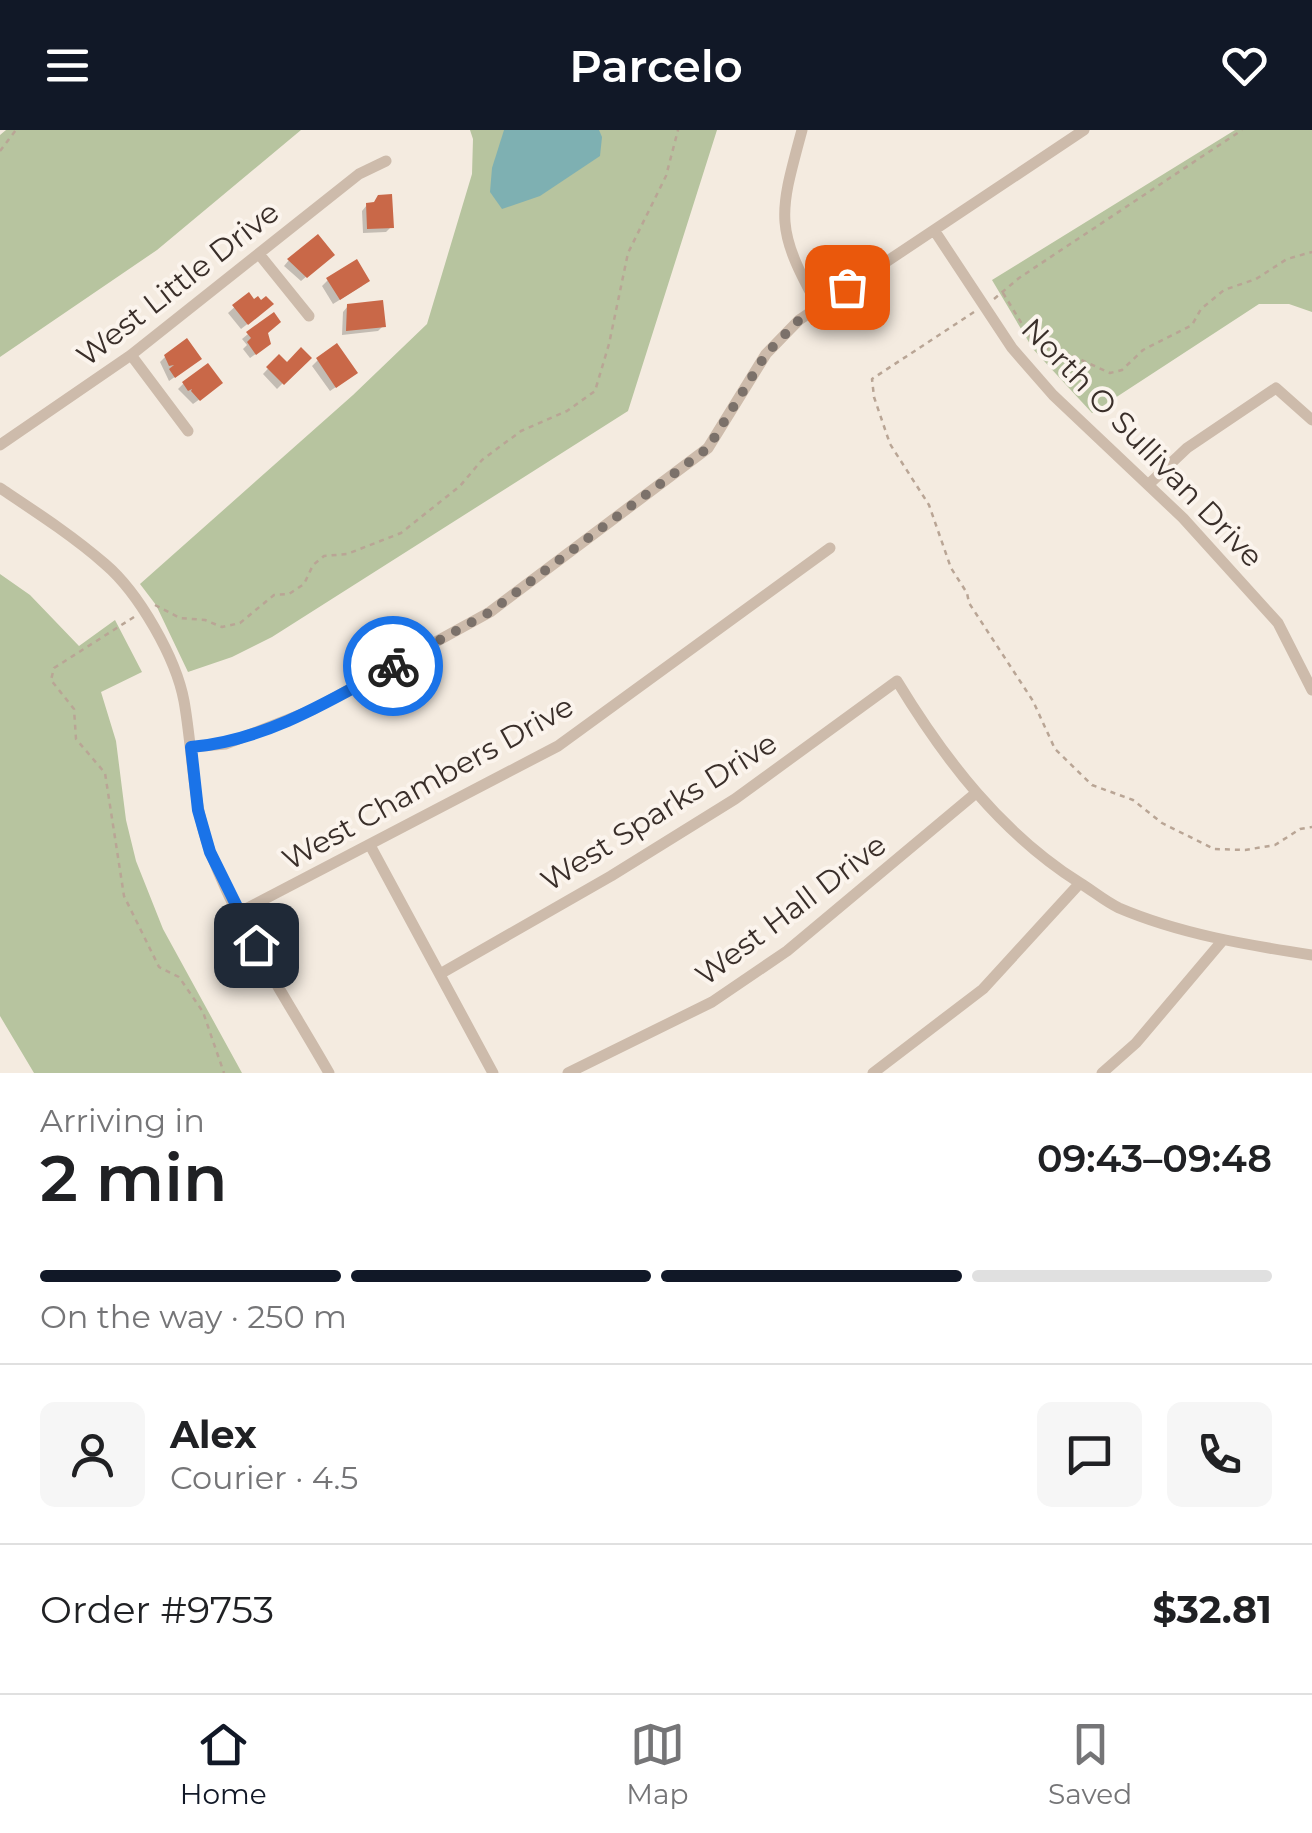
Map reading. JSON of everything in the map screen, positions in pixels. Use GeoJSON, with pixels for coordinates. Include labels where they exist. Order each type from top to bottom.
{"type":"FeatureCollection","features":[{"type":"Feature","properties":{"kind":"street"},"geometry":{"type":"LineString","coordinates":[[802,130],[785,191],[783,226],[792,260],[818,306]]}},
{"type":"Feature","properties":{"kind":"street"},"geometry":{"type":"LineString","coordinates":[[191,747],[226,744],[312,710],[490,612],[708,448],[766,354],[799,320],[1084,130]]}},
{"type":"Feature","properties":{"kind":"street","name":"West Little Drive"},"geometry":{"type":"LineString","coordinates":[[0,445],[130,355],[360,174],[386,161]]}},
{"type":"Feature","properties":{"kind":"street","name":"North O Sullivan Drive"},"geometry":{"type":"LineString","coordinates":[[934,230],[1012,348],[1054,395],[1183,518],[1278,624],[1312,690]]}},
{"type":"Feature","properties":{"kind":"street"},"geometry":{"type":"LineString","coordinates":[[260,254],[309,316]]}},
{"type":"Feature","properties":{"kind":"street"},"geometry":{"type":"LineString","coordinates":[[130,355],[188,431]]}},
{"type":"Feature","properties":{"kind":"street"},"geometry":{"type":"LineString","coordinates":[[1148,485],[1187,448],[1276,388],[1312,420]]}},
{"type":"Feature","properties":{"kind":"street"},"geometry":{"type":"LineString","coordinates":[[0,488],[109,566],[143,610],[172,662],[183,696],[198,810],[210,852],[238,913],[329,1073]]}},
{"type":"Feature","properties":{"kind":"street","name":"West Chambers Drive"},"geometry":{"type":"LineString","coordinates":[[238,913],[371,847],[558,746],[830,548]]}},
{"type":"Feature","properties":{"kind":"street","name":"West Sparks Drive"},"geometry":{"type":"LineString","coordinates":[[440,974],[735,799],[897,681],[932,740],[976,794]]}},
{"type":"Feature","properties":{"kind":"street"},"geometry":{"type":"LineString","coordinates":[[976,794],[1050,864],[1118,907],[1223,940],[1312,956]]}},
{"type":"Feature","properties":{"kind":"street","name":"West Hall Drive"},"geometry":{"type":"LineString","coordinates":[[568,1073],[712,1002],[787,951],[976,794]]}},
{"type":"Feature","properties":{"kind":"street"},"geometry":{"type":"LineString","coordinates":[[371,847],[493,1073]]}},
{"type":"Feature","properties":{"kind":"street"},"geometry":{"type":"LineString","coordinates":[[873,1073],[983,989],[1080,883]]}},
{"type":"Feature","properties":{"kind":"street"},"geometry":{"type":"LineString","coordinates":[[1102,1073],[1136,1043],[1223,940]]}},
{"type":"Feature","properties":{"kind":"path"},"geometry":{"type":"LineString","coordinates":[[0,151],[16,130]]}},
{"type":"Feature","properties":{"kind":"path"},"geometry":{"type":"LineString","coordinates":[[150,605],[165,608],[180,618],[206,620],[222,628],[240,624],[274,595],[289,594],[304,584],[313,565],[324,556],[348,554],[392,534],[401,534],[508,440],[567,411],[595,391],[610,344],[628,254],[666,176],[678,130]]}},
{"type":"Feature","properties":{"kind":"path"},"geometry":{"type":"LineString","coordinates":[[992,300],[1019,278],[1242,130]]}},
{"type":"Feature","properties":{"kind":"path"},"geometry":{"type":"LineString","coordinates":[[1003,292],[1035,345],[1110,373],[1122,370],[1143,350],[1192,326],[1201,310],[1224,290],[1256,279],[1287,259],[1312,252]]}},
{"type":"Feature","properties":{"kind":"path"},"geometry":{"type":"LineString","coordinates":[[976,311],[872,379],[874,397],[890,444],[930,505],[951,568],[968,593],[969,603],[1033,701],[1055,749],[1092,785],[1132,800],[1162,823],[1214,849],[1274,845],[1312,826]]}},
{"type":"Feature","properties":{"kind":"path"},"geometry":{"type":"LineString","coordinates":[[135,616],[54,668],[52,680],[74,709],[76,739],[106,773],[124,896],[159,967],[179,977],[203,1012],[224,1073]]}},
{"type":"Feature","properties":{"kind":"green space"},"geometry":{"type":"Polygon","coordinates":[[[6,130],[301,130],[157,250],[0,357],[0,135],[6,130]]]}},
{"type":"Feature","properties":{"kind":"green space"},"geometry":{"type":"Polygon","coordinates":[[[470,130],[717,130],[628,411],[272,637],[232,657],[188,672],[156,605],[140,584],[427,324],[472,174],[470,130]]]}},
{"type":"Feature","properties":{"kind":"green space"},"geometry":{"type":"Polygon","coordinates":[[[1235,130],[1312,130],[1312,312],[1289,304],[1259,304],[1092,413],[1033,349],[992,280],[1235,130]]]}},
{"type":"Feature","properties":{"kind":"green space"},"geometry":{"type":"Polygon","coordinates":[[[0,574],[30,595],[79,646],[115,620],[142,672],[101,692],[116,741],[126,820],[136,861],[163,929],[242,1073],[34,1073],[0,1016],[0,574]]]}},
{"type":"Feature","properties":{"kind":"water"},"geometry":{"type":"Polygon","coordinates":[[[504,130],[599,130],[600,156],[540,196],[502,209],[490,192],[492,168],[504,130]]]}},
{"type":"Feature","properties":{"kind":"building"},"geometry":{"type":"Polygon","coordinates":[[[392,194],[394,228],[367,229],[366,203],[374,202],[378,195],[392,194]]]}},
{"type":"Feature","properties":{"kind":"building"},"geometry":{"type":"Polygon","coordinates":[[[318,234],[335,255],[307,278],[287,259],[318,234]]]}},
{"type":"Feature","properties":{"kind":"building"},"geometry":{"type":"Polygon","coordinates":[[[357,259],[370,281],[340,300],[326,278],[357,259]]]}},
{"type":"Feature","properties":{"kind":"building"},"geometry":{"type":"Polygon","coordinates":[[[249,292],[254,299],[266,296],[274,304],[248,325],[232,305],[249,292]]]}},
{"type":"Feature","properties":{"kind":"building"},"geometry":{"type":"Polygon","coordinates":[[[383,300],[386,327],[346,331],[347,304],[383,300]]]}},
{"type":"Feature","properties":{"kind":"building"},"geometry":{"type":"Polygon","coordinates":[[[274,312],[281,322],[268,333],[271,344],[256,355],[247,342],[251,338],[246,332],[274,312]]]}},
{"type":"Feature","properties":{"kind":"building"},"geometry":{"type":"Polygon","coordinates":[[[187,338],[202,359],[175,378],[169,369],[174,365],[169,366],[164,355],[187,338]]]}},
{"type":"Feature","properties":{"kind":"building"},"geometry":{"type":"Polygon","coordinates":[[[337,343],[358,373],[336,388],[316,358],[337,343]]]}},
{"type":"Feature","properties":{"kind":"building"},"geometry":{"type":"Polygon","coordinates":[[[301,347],[312,358],[284,385],[266,367],[279,354],[287,362],[301,347]]]}},
{"type":"Feature","properties":{"kind":"building"},"geometry":{"type":"Polygon","coordinates":[[[208,363],[223,383],[200,401],[182,382],[208,363]]]}},
{"type":"Feature","properties":{"kind":"way so far"},"geometry":{"type":"LineString","coordinates":[[393,666],[490,612],[708,448],[766,354],[799,320],[847,287]]}},
{"type":"Feature","properties":{"kind":"route"},"geometry":{"type":"LineString","coordinates":[[256,945],[210,852],[198,810],[191,747],[226,744],[312,710],[393,666]]}}]}
